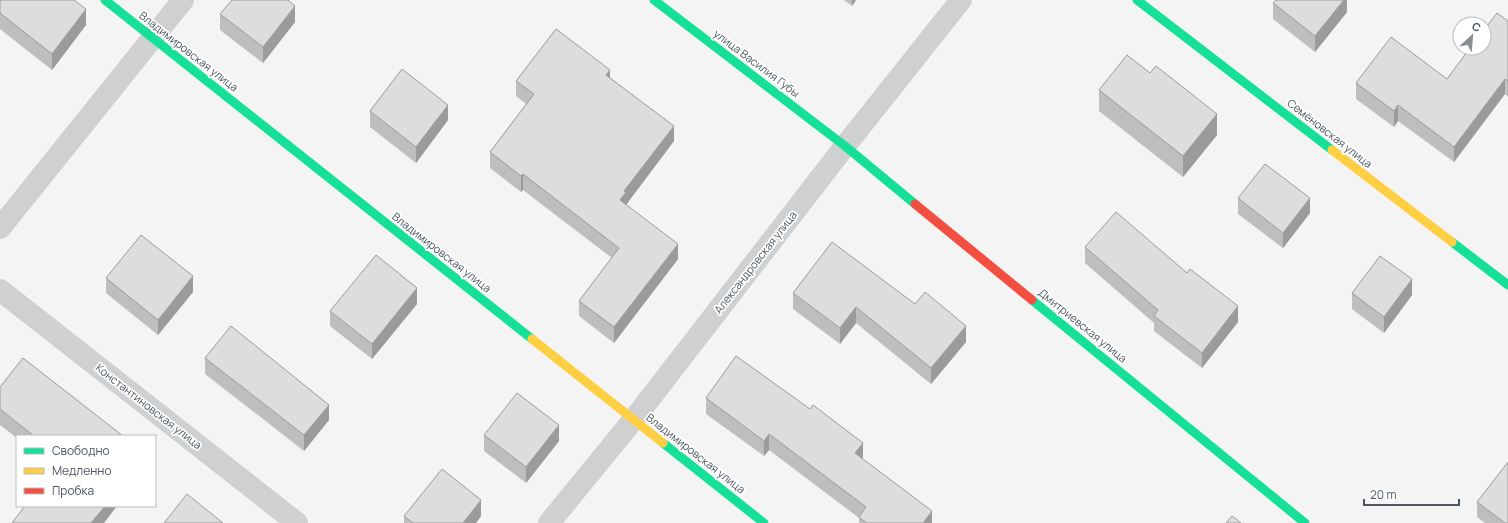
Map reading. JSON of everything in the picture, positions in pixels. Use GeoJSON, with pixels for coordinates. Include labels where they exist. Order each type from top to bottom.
{"type":"FeatureCollection","features":[{"type":"Feature","properties":{"kind":"street","name":"Владимировская улица"},"geometry":{"type":"LineString","coordinates":[[105,0],[764,523]]}},
{"type":"Feature","properties":{"kind":"street"},"geometry":{"type":"LineString","coordinates":[[0,228],[183,0]]}},
{"type":"Feature","properties":{"kind":"street","name":"улица Василия Губы"},"geometry":{"type":"LineString","coordinates":[[654,0],[845,146]]}},
{"type":"Feature","properties":{"kind":"street","name":"Александровская улица"},"geometry":{"type":"LineString","coordinates":[[549,523],[634,419],[845,146],[961,0]]}},
{"type":"Feature","properties":{"kind":"street","name":"Семёновская улица"},"geometry":{"type":"LineString","coordinates":[[1137,0],[1508,285]]}},
{"type":"Feature","properties":{"kind":"street","name":"Дмитриевская улица"},"geometry":{"type":"LineString","coordinates":[[845,146],[1305,523]]}},
{"type":"Feature","properties":{"kind":"street","name":"Константиновская улица"},"geometry":{"type":"LineString","coordinates":[[0,290],[297,523]]}},
{"type":"Feature","properties":{"kind":"building"},"geometry":{"type":"Polygon","coordinates":[[[0,0],[74,0],[86,9],[52,54],[0,13],[0,0]]]}},
{"type":"Feature","properties":{"kind":"building"},"geometry":{"type":"Polygon","coordinates":[[[232,0],[288,0],[295,6],[263,47],[220,14],[232,0]]]}},
{"type":"Feature","properties":{"kind":"building"},"geometry":{"type":"Polygon","coordinates":[[[1276,0],[1344,0],[1315,36],[1273,3],[1276,0]]]}},
{"type":"Feature","properties":{"kind":"building"},"geometry":{"type":"Polygon","coordinates":[[[1497,13],[1508,21],[1508,81],[1505,79],[1454,147],[1398,105],[1394,111],[1356,83],[1391,37],[1447,79],[1464,56],[1492,56],[1492,20],[1497,13]]]}},
{"type":"Feature","properties":{"kind":"building"},"geometry":{"type":"Polygon","coordinates":[[[556,29],[610,70],[606,75],[674,126],[624,191],[626,192],[620,200],[678,244],[614,327],[579,301],[619,248],[523,174],[521,176],[490,152],[534,94],[516,81],[556,29]]]}},
{"type":"Feature","properties":{"kind":"building"},"geometry":{"type":"Polygon","coordinates":[[[1127,55],[1150,73],[1156,66],[1217,114],[1183,156],[1099,90],[1127,55]]]}},
{"type":"Feature","properties":{"kind":"building"},"geometry":{"type":"Polygon","coordinates":[[[402,69],[448,105],[416,147],[370,111],[402,69]]]}},
{"type":"Feature","properties":{"kind":"building"},"geometry":{"type":"Polygon","coordinates":[[[1265,164],[1310,198],[1283,233],[1238,198],[1265,164]]]}},
{"type":"Feature","properties":{"kind":"building"},"geometry":{"type":"Polygon","coordinates":[[[1116,212],[1187,273],[1190,269],[1238,306],[1202,353],[1154,316],[1158,310],[1085,247],[1116,212]]]}},
{"type":"Feature","properties":{"kind":"building"},"geometry":{"type":"Polygon","coordinates":[[[141,235],[193,276],[158,320],[106,278],[141,235]]]}},
{"type":"Feature","properties":{"kind":"building"},"geometry":{"type":"Polygon","coordinates":[[[832,242],[915,304],[925,292],[966,326],[931,368],[856,307],[840,328],[793,293],[832,242]]]}},
{"type":"Feature","properties":{"kind":"building"},"geometry":{"type":"Polygon","coordinates":[[[376,255],[417,288],[372,344],[330,311],[376,255]]]}},
{"type":"Feature","properties":{"kind":"building"},"geometry":{"type":"Polygon","coordinates":[[[1380,256],[1412,279],[1384,317],[1352,293],[1380,256]]]}},
{"type":"Feature","properties":{"kind":"building"},"geometry":{"type":"Polygon","coordinates":[[[231,326],[329,405],[304,435],[205,358],[231,326]]]}},
{"type":"Feature","properties":{"kind":"building"},"geometry":{"type":"Polygon","coordinates":[[[736,356],[810,409],[813,405],[863,443],[855,453],[932,511],[923,523],[867,523],[859,517],[866,507],[769,434],[764,441],[706,398],[736,356]]]}},
{"type":"Feature","properties":{"kind":"building"},"geometry":{"type":"Polygon","coordinates":[[[23,358],[122,435],[33,435],[0,409],[0,387],[23,358]]]}},
{"type":"Feature","properties":{"kind":"building"},"geometry":{"type":"Polygon","coordinates":[[[517,393],[559,425],[526,467],[484,435],[517,393]]]}},
{"type":"Feature","properties":{"kind":"building"},"geometry":{"type":"Polygon","coordinates":[[[1508,462],[1508,523],[1505,523],[1477,502],[1508,462]]]}},
{"type":"Feature","properties":{"kind":"building"},"geometry":{"type":"Polygon","coordinates":[[[442,469],[481,500],[463,523],[413,523],[404,516],[442,469]]]}},
{"type":"Feature","properties":{"kind":"building"},"geometry":{"type":"Polygon","coordinates":[[[187,494],[223,523],[164,523],[187,494]]]}},
{"type":"Feature","properties":{"kind":"building"},"geometry":{"type":"Polygon","coordinates":[[[24,507],[104,507],[91,523],[12,523],[24,507]]]}},
{"type":"Feature","properties":{"kind":"building"},"geometry":{"type":"Polygon","coordinates":[[[1232,516],[1241,523],[1226,523],[1232,516]]]}},
{"type":"Feature","properties":{"kind":"traffic: fast"},"geometry":{"type":"LineString","coordinates":[[105,0],[532,339]]}},
{"type":"Feature","properties":{"kind":"traffic: fast"},"geometry":{"type":"LineString","coordinates":[[654,0],[845,146],[915,204]]}},
{"type":"Feature","properties":{"kind":"traffic: fast"},"geometry":{"type":"LineString","coordinates":[[1137,0],[1332,150]]}},
{"type":"Feature","properties":{"kind":"traffic: fast"},"geometry":{"type":"LineString","coordinates":[[1452,242],[1508,285]]}},
{"type":"Feature","properties":{"kind":"traffic: fast"},"geometry":{"type":"LineString","coordinates":[[1032,300],[1305,523]]}},
{"type":"Feature","properties":{"kind":"traffic: fast"},"geometry":{"type":"LineString","coordinates":[[663,443],[764,523]]}},
{"type":"Feature","properties":{"kind":"traffic: slow"},"geometry":{"type":"LineString","coordinates":[[1332,150],[1452,242]]}},
{"type":"Feature","properties":{"kind":"traffic: slow"},"geometry":{"type":"LineString","coordinates":[[532,339],[663,443]]}},
{"type":"Feature","properties":{"kind":"traffic: jam"},"geometry":{"type":"LineString","coordinates":[[915,204],[1032,300]]}}]}
